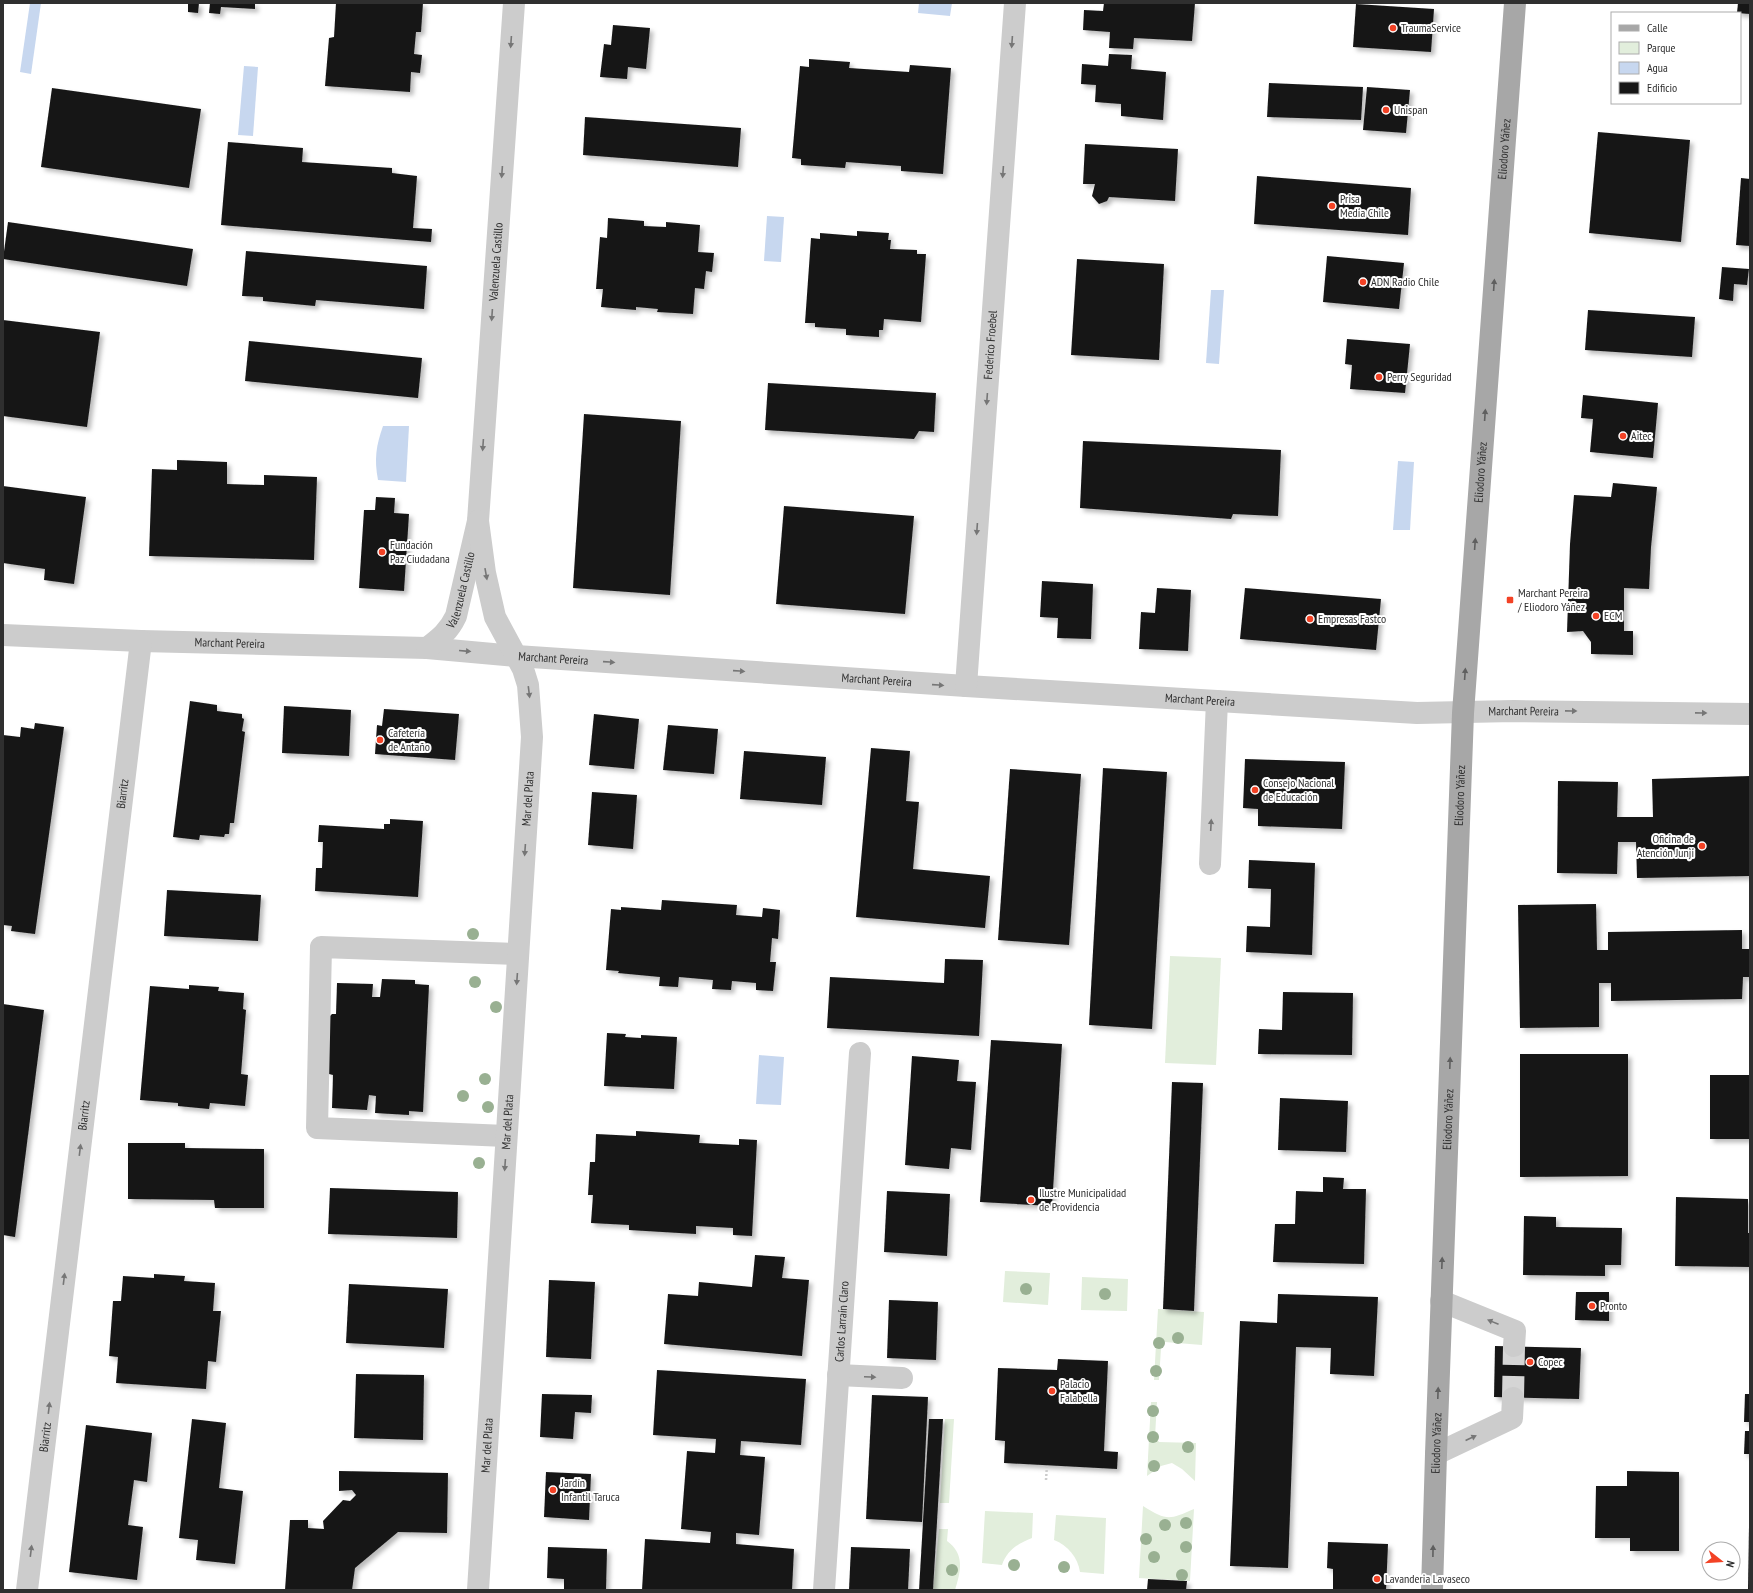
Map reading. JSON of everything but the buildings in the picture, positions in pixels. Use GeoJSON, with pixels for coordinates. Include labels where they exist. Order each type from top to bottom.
{"type":"FeatureCollection","features":[{"type":"Feature","properties":{"kind":"main road","name":"Eliodoro Yáñez"},"geometry":{"type":"LineString","coordinates":[[1432,1590],[1462,713],[1515,3]]}},
{"type":"Feature","properties":{"kind":"street","name":"Valenzuela Castillo"},"geometry":{"type":"LineString","coordinates":[[426,648],[444,635],[452,626],[456,616],[478,521],[514,3]]}},
{"type":"Feature","properties":{"kind":"street","name":"Federico Froebel"},"geometry":{"type":"LineString","coordinates":[[966,686],[1015,3]]}},
{"type":"Feature","properties":{"kind":"street","name":"Valenzuela Castillo"},"geometry":{"type":"LineString","coordinates":[[478,521],[485,573],[495,617],[516,656]]}},
{"type":"Feature","properties":{"kind":"street","name":"Marchant Pereira"},"geometry":{"type":"LineString","coordinates":[[3,634],[141,641],[426,648],[516,656],[966,686],[1417,713],[1514,711],[1750,714]]}},
{"type":"Feature","properties":{"kind":"street","name":"Biarritz"},"geometry":{"type":"LineString","coordinates":[[27,1590],[141,641]]}},
{"type":"Feature","properties":{"kind":"street","name":"Mar del Plata"},"geometry":{"type":"LineString","coordinates":[[478,1590],[532,737],[528,685],[516,656]]}},
{"type":"Feature","properties":{"kind":"street"},"geometry":{"type":"LineString","coordinates":[[1210,864],[1217,701]]}},
{"type":"Feature","properties":{"kind":"street"},"geometry":{"type":"LineString","coordinates":[[506,1136],[317,1128],[321,947],[518,954]]}},
{"type":"Feature","properties":{"kind":"street","name":"Carlos Larraín Claro"},"geometry":{"type":"LineString","coordinates":[[824,1590],[860,1053]]}},
{"type":"Feature","properties":{"kind":"street"},"geometry":{"type":"LineString","coordinates":[[1441,1301],[1515,1330],[1514,1346]]}},
{"type":"Feature","properties":{"kind":"street"},"geometry":{"type":"LineString","coordinates":[[838,1375],[902,1378]]}},
{"type":"Feature","properties":{"kind":"street"},"geometry":{"type":"LineString","coordinates":[[1436,1454],[1512,1418],[1513,1398]]}},
{"type":"Feature","properties":{"kind":"path"},"geometry":{"type":"LineString","coordinates":[[1046,1480],[1047,1465]]}},
{"type":"Feature","properties":{"kind":"green space"},"geometry":{"type":"Polygon","coordinates":[[[1170,956],[1221,958],[1216,1065],[1165,1063],[1170,956]]]}},
{"type":"Feature","properties":{"kind":"green space"},"geometry":{"type":"Polygon","coordinates":[[[1005,1271],[1050,1273],[1048,1305],[1003,1302],[1005,1271]]]}},
{"type":"Feature","properties":{"kind":"green space"},"geometry":{"type":"Polygon","coordinates":[[[1082,1277],[1128,1279],[1127,1311],[1081,1310],[1082,1277]]]}},
{"type":"Feature","properties":{"kind":"green space"},"geometry":{"type":"Polygon","coordinates":[[[1158,1309],[1204,1312],[1202,1345],[1165,1342],[1161,1348],[1159,1380],[1154,1380],[1158,1309]]]}},
{"type":"Feature","properties":{"kind":"green space"},"geometry":{"type":"Polygon","coordinates":[[[1151,1402],[1157,1402],[1155,1437],[1159,1442],[1196,1443],[1195,1481],[1182,1469],[1172,1463],[1161,1466],[1147,1476],[1151,1402]]]}},
{"type":"Feature","properties":{"kind":"green space"},"geometry":{"type":"Polygon","coordinates":[[[945,1419],[954,1419],[949,1503],[940,1503],[945,1419]]]}},
{"type":"Feature","properties":{"kind":"green space"},"geometry":{"type":"Polygon","coordinates":[[[1143,1506],[1158,1514],[1168,1517],[1173,1517],[1194,1509],[1190,1581],[1139,1578],[1143,1506]]]}},
{"type":"Feature","properties":{"kind":"green space"},"geometry":{"type":"Polygon","coordinates":[[[985,1511],[1033,1513],[1032,1538],[1010,1551],[1002,1565],[982,1563],[985,1511]]]}},
{"type":"Feature","properties":{"kind":"green space"},"geometry":{"type":"Polygon","coordinates":[[[1056,1515],[1106,1518],[1104,1574],[1080,1572],[1075,1557],[1072,1553],[1064,1545],[1054,1540],[1056,1515]]]}},
{"type":"Feature","properties":{"kind":"green space"},"geometry":{"type":"Polygon","coordinates":[[[939,1529],[948,1529],[947,1541],[957,1551],[959,1557],[960,1570],[955,1590],[933,1590],[939,1529]]]}},
{"type":"Feature","properties":{"kind":"water"},"geometry":{"type":"Polygon","coordinates":[[[30,3],[41,3],[31,74],[20,72],[30,3]]]}},
{"type":"Feature","properties":{"kind":"water"},"geometry":{"type":"Polygon","coordinates":[[[919,3],[952,3],[950,16],[918,13],[919,3]]]}},
{"type":"Feature","properties":{"kind":"water"},"geometry":{"type":"Polygon","coordinates":[[[244,66],[258,67],[253,136],[238,135],[244,66]]]}},
{"type":"Feature","properties":{"kind":"water"},"geometry":{"type":"Polygon","coordinates":[[[767,216],[784,217],[781,262],[764,261],[767,216]]]}},
{"type":"Feature","properties":{"kind":"water"},"geometry":{"type":"Polygon","coordinates":[[[1211,290],[1224,290],[1219,364],[1206,363],[1211,290]]]}},
{"type":"Feature","properties":{"kind":"water"},"geometry":{"type":"Polygon","coordinates":[[[383,426],[409,426],[406,482],[378,480],[376,453],[383,426]]]}},
{"type":"Feature","properties":{"kind":"water"},"geometry":{"type":"Polygon","coordinates":[[[1398,461],[1414,462],[1410,530],[1393,530],[1398,461]]]}},
{"type":"Feature","properties":{"kind":"water"},"geometry":{"type":"Polygon","coordinates":[[[759,1055],[784,1057],[781,1105],[756,1104],[759,1055]]]}},
{"type":"Feature","properties":{"kind":"tunnel"},"geometry":{"type":"LineString","coordinates":[[1513,1398],[1514,1346]]}},
{"type":"Feature","properties":{"kind":"place","name":"TraumaService"},"geometry":{"type":"Point","coordinates":[1393,28]}},
{"type":"Feature","properties":{"kind":"place","name":"Unispan"},"geometry":{"type":"Point","coordinates":[1386,110]}},
{"type":"Feature","properties":{"kind":"place","name":"Prisa Media Chile"},"geometry":{"type":"Point","coordinates":[1332,206]}},
{"type":"Feature","properties":{"kind":"place","name":"ADN Radio Chile"},"geometry":{"type":"Point","coordinates":[1363,282]}},
{"type":"Feature","properties":{"kind":"place","name":"Perry Seguridad"},"geometry":{"type":"Point","coordinates":[1379,377]}},
{"type":"Feature","properties":{"kind":"place","name":"Aitec"},"geometry":{"type":"Point","coordinates":[1623,436]}},
{"type":"Feature","properties":{"kind":"place","name":"Fundación Paz Ciudadana"},"geometry":{"type":"Point","coordinates":[382,552]}},
{"type":"Feature","properties":{"kind":"place","name":"Marchant Pereira / Eliodoro Yáñez"},"geometry":{"type":"Point","coordinates":[1510,600]}},
{"type":"Feature","properties":{"kind":"place","name":"ECM"},"geometry":{"type":"Point","coordinates":[1596,616]}},
{"type":"Feature","properties":{"kind":"place","name":"Empresas Fastco"},"geometry":{"type":"Point","coordinates":[1310,619]}},
{"type":"Feature","properties":{"kind":"place","name":"Cafetería de Antaño"},"geometry":{"type":"Point","coordinates":[380,740]}},
{"type":"Feature","properties":{"kind":"place","name":"Consejo Nacional de Educación"},"geometry":{"type":"Point","coordinates":[1255,790]}},
{"type":"Feature","properties":{"kind":"place","name":"Oficina de Atención Junji"},"geometry":{"type":"Point","coordinates":[1702,846]}},
{"type":"Feature","properties":{"kind":"place","name":"Ilustre Municipalidad de Providencia"},"geometry":{"type":"Point","coordinates":[1031,1200]}},
{"type":"Feature","properties":{"kind":"place","name":"Pronto"},"geometry":{"type":"Point","coordinates":[1592,1306]}},
{"type":"Feature","properties":{"kind":"place","name":"Copec"},"geometry":{"type":"Point","coordinates":[1530,1362]}},
{"type":"Feature","properties":{"kind":"place","name":"Palacio Falabella"},"geometry":{"type":"Point","coordinates":[1052,1391]}},
{"type":"Feature","properties":{"kind":"place","name":"Jardín Infantil Taruca"},"geometry":{"type":"Point","coordinates":[553,1490]}},
{"type":"Feature","properties":{"kind":"place","name":"Lavanderia Lavaseco"},"geometry":{"type":"Point","coordinates":[1377,1579]}}]}
